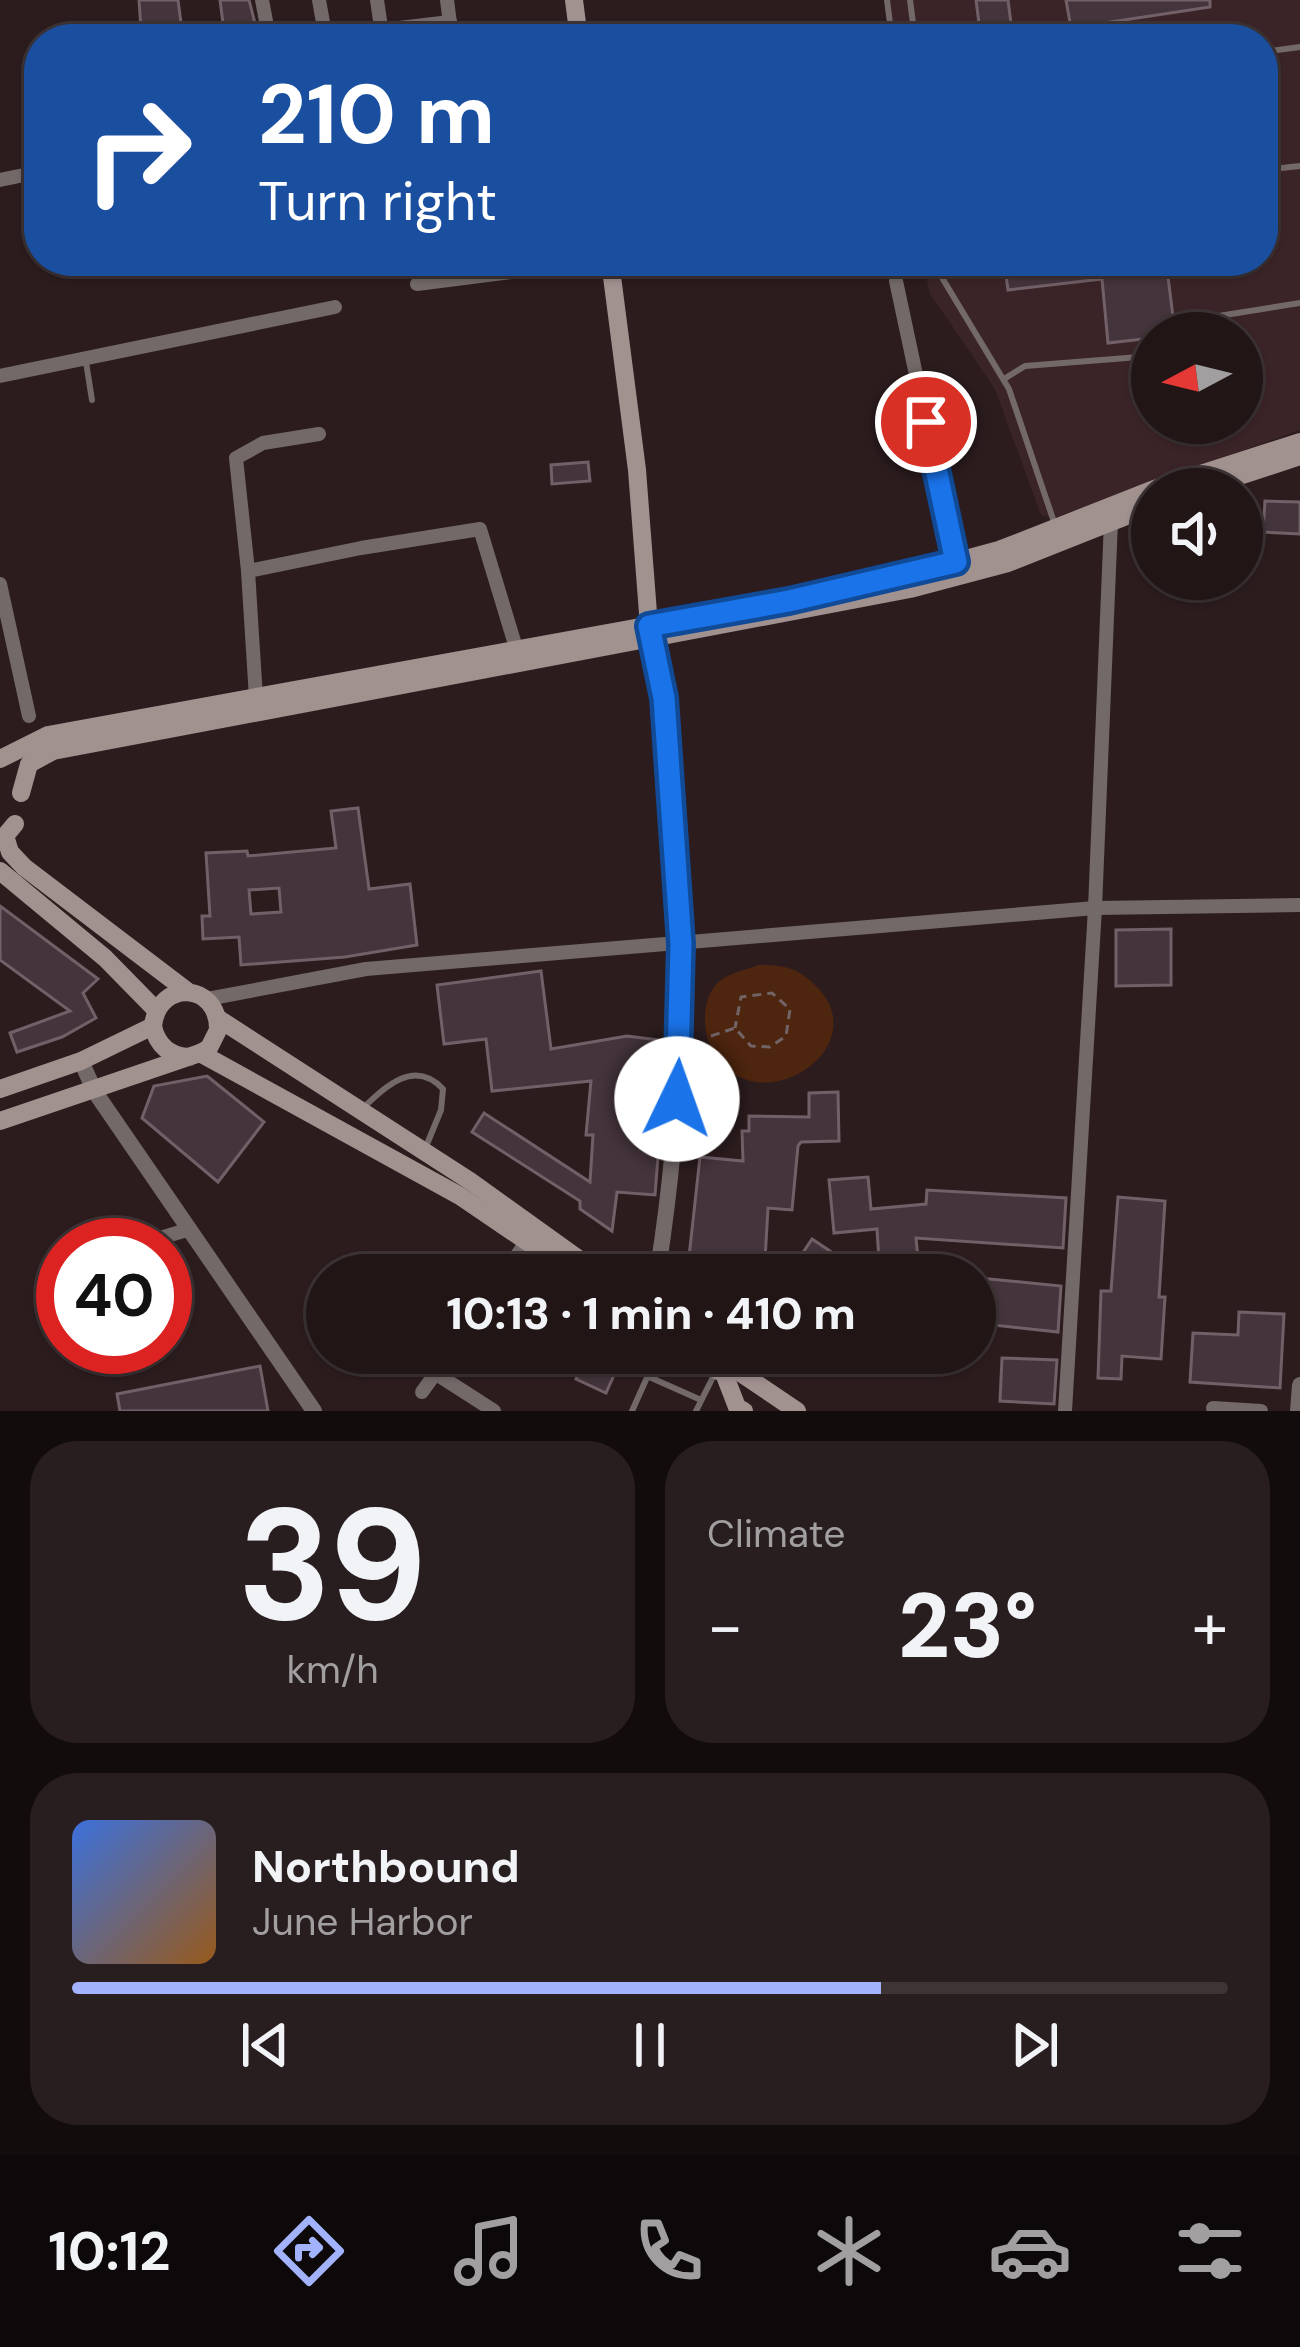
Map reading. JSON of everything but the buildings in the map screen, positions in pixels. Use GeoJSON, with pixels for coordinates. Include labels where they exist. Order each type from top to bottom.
{"type":"FeatureCollection","features":[{"type":"Feature","properties":{"kind":"main road"},"geometry":{"type":"LineString","coordinates":[[612,276],[655,636]]}},
{"type":"Feature","properties":{"kind":"main road"},"geometry":{"type":"LineString","coordinates":[[624,276],[642,422],[655,636]]}},
{"type":"Feature","properties":{"kind":"main road"},"geometry":{"type":"LineString","coordinates":[[1219,468],[1300,442]]}},
{"type":"Feature","properties":{"kind":"main road"},"geometry":{"type":"LineString","coordinates":[[1263,468],[1300,456]]}},
{"type":"Feature","properties":{"kind":"main road"},"geometry":{"type":"LineString","coordinates":[[21,793],[0,763],[48,735],[518,651],[655,636],[956,562],[1131,498]]}},
{"type":"Feature","properties":{"kind":"main road"},"geometry":{"type":"LineString","coordinates":[[572,1254],[218,1019],[207,999],[187,991],[24,867],[10,852],[5,836],[21,807],[29,764],[53,751],[910,589],[1008,563],[1131,513]]}},
{"type":"Feature","properties":{"kind":"main road"},"geometry":{"type":"LineString","coordinates":[[0,871],[105,958],[154,1018],[160,1045],[169,1052],[195,1055],[460,1196],[546,1254]]}},
{"type":"Feature","properties":{"kind":"main road"},"geometry":{"type":"LineString","coordinates":[[0,1089],[81,1061],[154,1018],[169,995],[187,991]]}},
{"type":"Feature","properties":{"kind":"main road"},"geometry":{"type":"LineString","coordinates":[[0,1120],[195,1055],[215,1040],[218,1019]]}},
{"type":"Feature","properties":{"kind":"main road"},"geometry":{"type":"LineString","coordinates":[[720,1374],[737,1407],[744,1411]]}},
{"type":"Feature","properties":{"kind":"main road"},"geometry":{"type":"LineString","coordinates":[[726,1374],[776,1411]]}},
{"type":"Feature","properties":{"kind":"main road"},"geometry":{"type":"LineString","coordinates":[[730,1374],[797,1411]]}},
{"type":"Feature","properties":{"kind":"street"},"geometry":{"type":"LineString","coordinates":[[262,0],[266,21]]}},
{"type":"Feature","properties":{"kind":"street"},"geometry":{"type":"LineString","coordinates":[[440,24],[450,22],[447,0]]}},
{"type":"Feature","properties":{"kind":"street"},"geometry":{"type":"LineString","coordinates":[[417,284],[480,276]]}},
{"type":"Feature","properties":{"kind":"street"},"geometry":{"type":"LineString","coordinates":[[896,281],[956,562]]}},
{"type":"Feature","properties":{"kind":"street"},"geometry":{"type":"LineString","coordinates":[[0,376],[335,307]]}},
{"type":"Feature","properties":{"kind":"street"},"geometry":{"type":"LineString","coordinates":[[256,698],[236,458],[263,442],[319,434]]}},
{"type":"Feature","properties":{"kind":"street"},"geometry":{"type":"LineString","coordinates":[[1065,1411],[1112,520]]}},
{"type":"Feature","properties":{"kind":"street"},"geometry":{"type":"LineString","coordinates":[[248,572],[480,529],[518,651]]}},
{"type":"Feature","properties":{"kind":"street"},"geometry":{"type":"LineString","coordinates":[[0,584],[29,716]]}},
{"type":"Feature","properties":{"kind":"street"},"geometry":{"type":"LineString","coordinates":[[655,636],[664,698],[681,944],[672,1180],[660,1254]]}},
{"type":"Feature","properties":{"kind":"street"},"geometry":{"type":"LineString","coordinates":[[207,999],[366,969],[1095,908],[1300,905]]}},
{"type":"Feature","properties":{"kind":"street"},"geometry":{"type":"LineString","coordinates":[[81,1061],[95,1092],[182,1218]]}},
{"type":"Feature","properties":{"kind":"street"},"geometry":{"type":"LineString","coordinates":[[192,1232],[314,1411]]}},
{"type":"Feature","properties":{"kind":"street"},"geometry":{"type":"LineString","coordinates":[[518,1254],[527,1241]]}},
{"type":"Feature","properties":{"kind":"street"},"geometry":{"type":"LineString","coordinates":[[422,1392],[435,1374]]}},
{"type":"Feature","properties":{"kind":"street"},"geometry":{"type":"LineString","coordinates":[[438,1374],[494,1411]]}},
{"type":"Feature","properties":{"kind":"street"},"geometry":{"type":"LineString","coordinates":[[1298,1411],[1300,1384]]}},
{"type":"Feature","properties":{"kind":"street"},"geometry":{"type":"LineString","coordinates":[[1213,1403],[1261,1411]]}},
{"type":"Feature","properties":{"kind":"lane"},"geometry":{"type":"LineString","coordinates":[[941,276],[1004,379],[1056,528]]}},
{"type":"Feature","properties":{"kind":"lane"},"geometry":{"type":"LineString","coordinates":[[1246,312],[1300,304]]}},
{"type":"Feature","properties":{"kind":"lane"},"geometry":{"type":"LineString","coordinates":[[1004,379],[1025,366],[1131,358]]}},
{"type":"Feature","properties":{"kind":"lane"},"geometry":{"type":"LineString","coordinates":[[85,359],[92,400]]}},
{"type":"Feature","properties":{"kind":"lane"},"geometry":{"type":"LineString","coordinates":[[359,1111],[397,1078],[418,1075],[438,1083],[443,1089],[441,1110],[424,1152]]}},
{"type":"Feature","properties":{"kind":"lane"},"geometry":{"type":"LineString","coordinates":[[696,1411],[714,1374]]}},
{"type":"Feature","properties":{"kind":"lane"},"geometry":{"type":"LineString","coordinates":[[632,1411],[647,1376],[701,1400]]}},
{"type":"Feature","properties":{"kind":"path"},"geometry":{"type":"LineString","coordinates":[[772,992],[790,1009],[786,1036],[770,1047],[751,1046],[735,1028],[741,998],[772,992]]}},
{"type":"Feature","properties":{"kind":"path"},"geometry":{"type":"LineString","coordinates":[[711,1036],[735,1028]]}},
{"type":"Feature","properties":{"kind":"shaded area"},"geometry":{"type":"Polygon","coordinates":[[[889,0],[1300,0],[1300,430],[1263,443],[1263,312],[1131,312],[1131,444],[1261,444],[1194,468],[1131,468],[1131,490],[1054,518],[1041,515],[995,389],[929,292],[926,276],[1278,276],[1278,24],[893,24],[889,0]]]}},
{"type":"Feature","properties":{"kind":"shaded area"},"geometry":{"type":"Polygon","coordinates":[[[759,965],[798,972],[817,987],[832,1010],[832,1033],[822,1054],[804,1070],[782,1080],[757,1082],[734,1074],[714,1053],[707,1034],[705,1013],[716,984],[759,965]]]}},
{"type":"Feature","properties":{"kind":"route"},"geometry":{"type":"LineString","coordinates":[[677,1099],[681,944],[664,698],[649,626],[789,601],[956,562],[926,422]]}}]}
